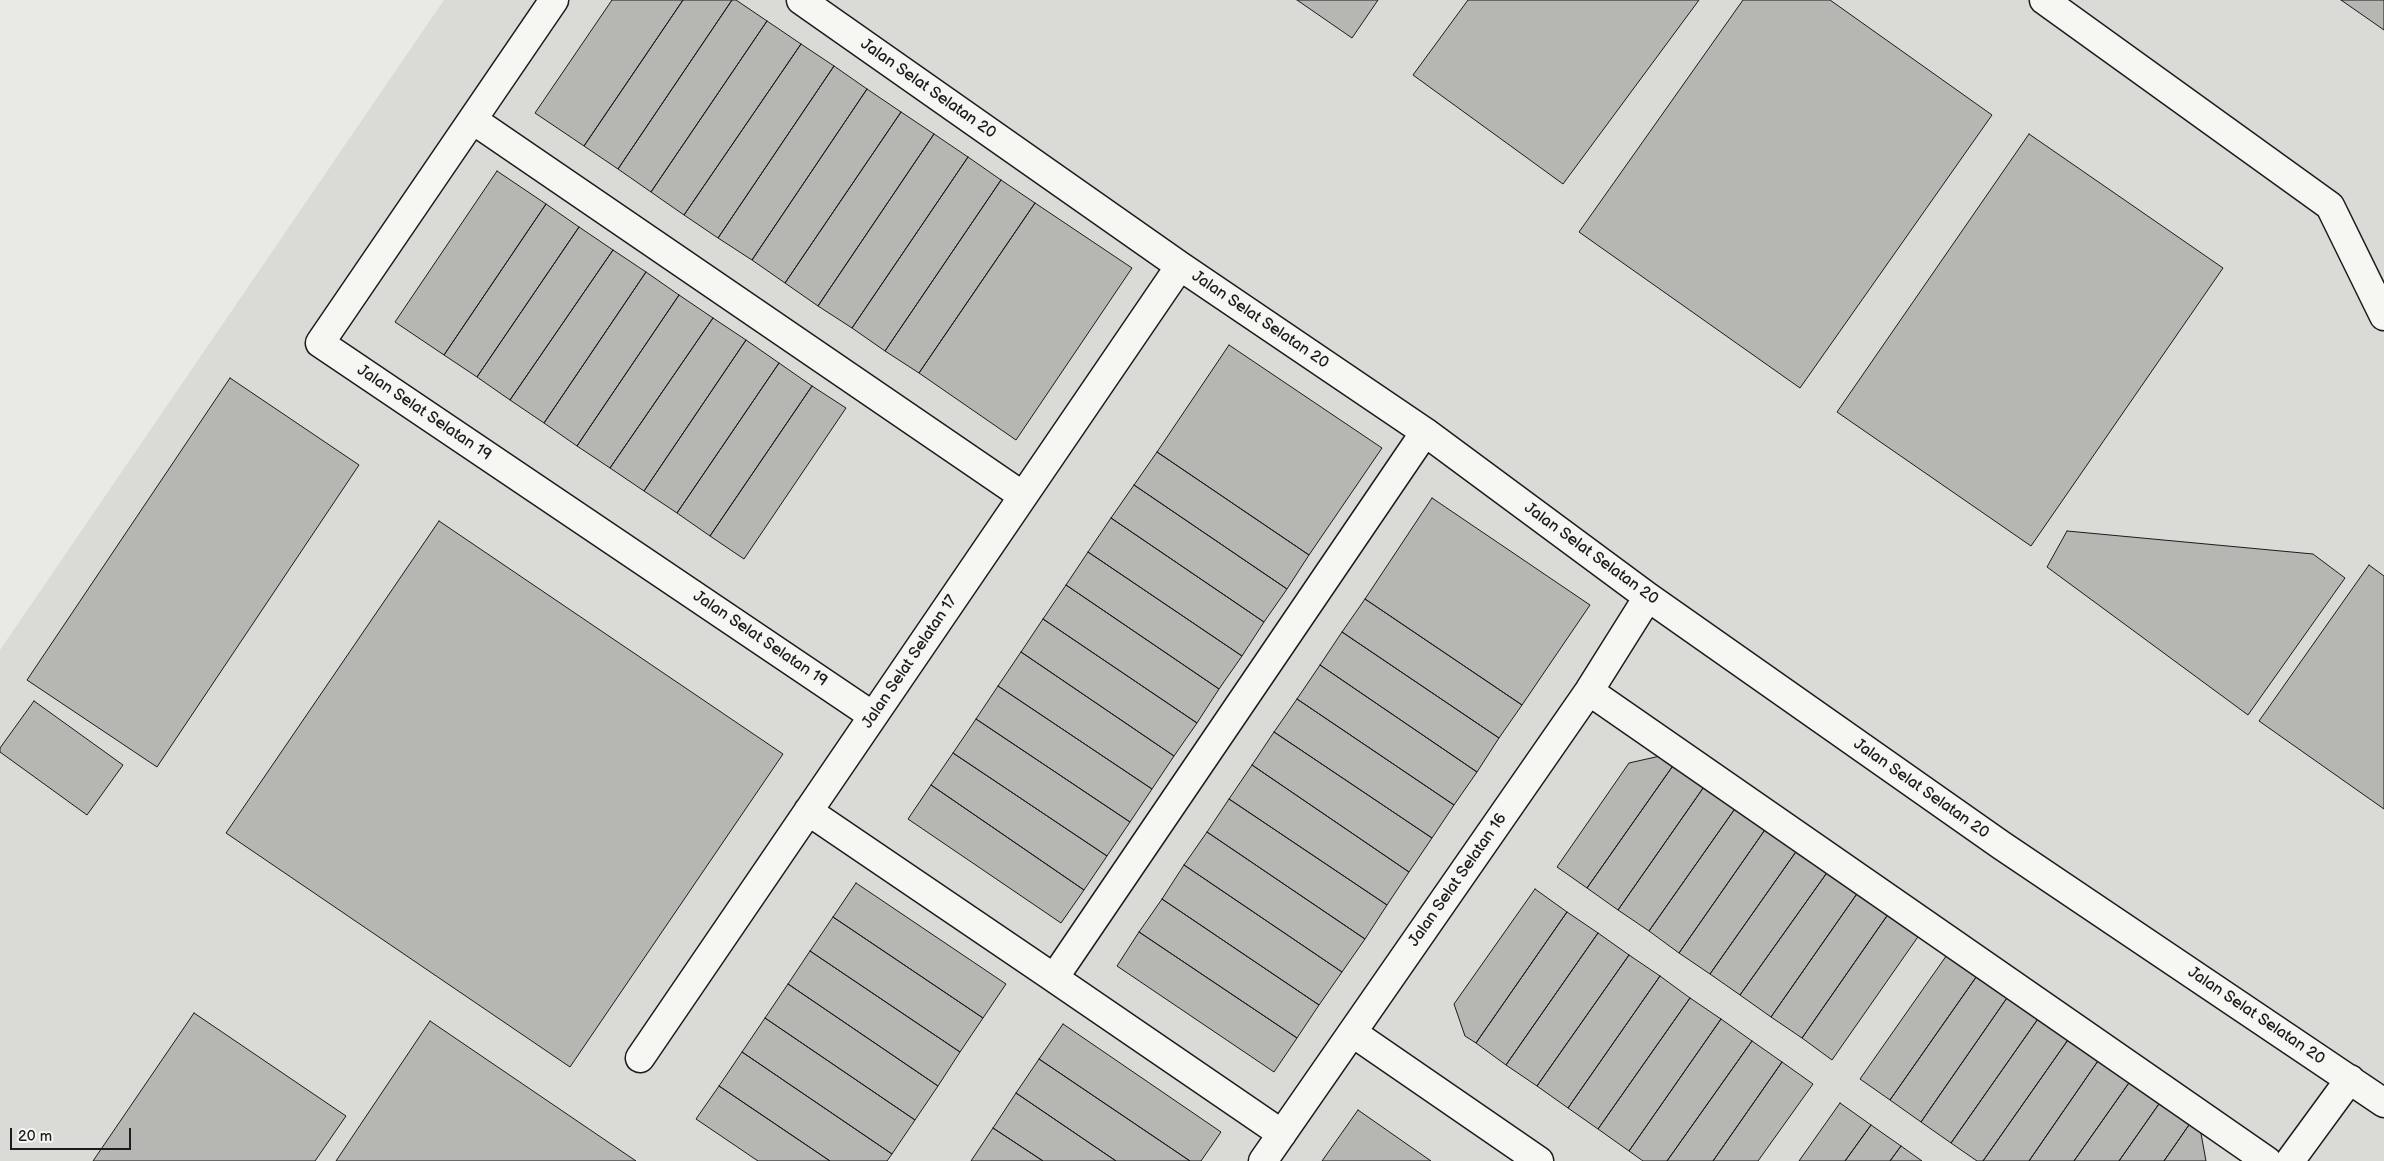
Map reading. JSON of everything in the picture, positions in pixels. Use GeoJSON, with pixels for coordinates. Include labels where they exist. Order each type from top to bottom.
{"type":"FeatureCollection","features":[{"type":"Feature","properties":{"kind":"street","name":"Jalan Selat Selatan 19"},"geometry":{"type":"LineString","coordinates":[[554,0],[320,343],[873,716]]}},
{"type":"Feature","properties":{"kind":"street","name":"Jalan Selat Selatan 20"},"geometry":{"type":"LineString","coordinates":[[801,0],[1180,266],[1425,432],[1648,597],[2001,845],[2384,1103]]}},
{"type":"Feature","properties":{"kind":"street"},"geometry":{"type":"LineString","coordinates":[[2044,0],[2330,206],[2384,316]]}},
{"type":"Feature","properties":{"kind":"street"},"geometry":{"type":"LineString","coordinates":[[473,120],[1023,496]]}},
{"type":"Feature","properties":{"kind":"street","name":"Jalan Selat Selatan 17"},"geometry":{"type":"LineString","coordinates":[[640,1058],[1180,266]]}},
{"type":"Feature","properties":{"kind":"street"},"geometry":{"type":"LineString","coordinates":[[1054,978],[1425,432]]}},
{"type":"Feature","properties":{"kind":"street","name":"Jalan Selat Selatan 16"},"geometry":{"type":"LineString","coordinates":[[1263,1161],[1589,691],[1648,597]]}},
{"type":"Feature","properties":{"kind":"street"},"geometry":{"type":"LineString","coordinates":[[1589,691],[2267,1161]]}},
{"type":"Feature","properties":{"kind":"street"},"geometry":{"type":"LineString","coordinates":[[808,811],[1282,1134]]}},
{"type":"Feature","properties":{"kind":"street"},"geometry":{"type":"LineString","coordinates":[[1352,1033],[1539,1161]]}},
{"type":"Feature","properties":{"kind":"street"},"geometry":{"type":"LineString","coordinates":[[2290,1161],[2350,1079]]}},
{"type":"Feature","properties":{"kind":"shaded area"},"geometry":{"type":"Polygon","coordinates":[[[444,0],[2384,0],[2384,1161],[0,1161],[0,650],[444,0]]]}},
{"type":"Feature","properties":{"kind":"building"},"geometry":{"type":"Polygon","coordinates":[[[612,0],[683,0],[584,146],[535,113],[612,0]]]}},
{"type":"Feature","properties":{"kind":"building"},"geometry":{"type":"Polygon","coordinates":[[[683,0],[732,0],[618,169],[584,146],[683,0]]]}},
{"type":"Feature","properties":{"kind":"building"},"geometry":{"type":"Polygon","coordinates":[[[732,0],[736,0],[767,21],[651,192],[618,169],[732,0]]]}},
{"type":"Feature","properties":{"kind":"building"},"geometry":{"type":"Polygon","coordinates":[[[1297,0],[1378,0],[1352,38],[1297,0]]]}},
{"type":"Feature","properties":{"kind":"building"},"geometry":{"type":"Polygon","coordinates":[[[1468,0],[1699,0],[1563,184],[1413,75],[1468,0]]]}},
{"type":"Feature","properties":{"kind":"building"},"geometry":{"type":"Polygon","coordinates":[[[1743,0],[1830,0],[1992,115],[1800,388],[1579,232],[1743,0]]]}},
{"type":"Feature","properties":{"kind":"building"},"geometry":{"type":"Polygon","coordinates":[[[2341,0],[2384,0],[2384,30],[2341,0]]]}},
{"type":"Feature","properties":{"kind":"building"},"geometry":{"type":"Polygon","coordinates":[[[767,21],[801,44],[684,215],[651,192],[767,21]]]}},
{"type":"Feature","properties":{"kind":"building"},"geometry":{"type":"Polygon","coordinates":[[[801,44],[834,66],[718,238],[684,215],[801,44]]]}},
{"type":"Feature","properties":{"kind":"building"},"geometry":{"type":"Polygon","coordinates":[[[834,66],[867,89],[752,260],[718,238],[834,66]]]}},
{"type":"Feature","properties":{"kind":"building"},"geometry":{"type":"Polygon","coordinates":[[[867,89],[901,112],[785,283],[752,260],[867,89]]]}},
{"type":"Feature","properties":{"kind":"building"},"geometry":{"type":"Polygon","coordinates":[[[901,112],[934,134],[818,306],[785,283],[901,112]]]}},
{"type":"Feature","properties":{"kind":"building"},"geometry":{"type":"Polygon","coordinates":[[[934,134],[968,157],[852,328],[818,306],[934,134]]]}},
{"type":"Feature","properties":{"kind":"building"},"geometry":{"type":"Polygon","coordinates":[[[2029,134],[2223,268],[2031,546],[1837,412],[2029,134]]]}},
{"type":"Feature","properties":{"kind":"building"},"geometry":{"type":"Polygon","coordinates":[[[968,157],[1001,180],[885,351],[852,328],[968,157]]]}},
{"type":"Feature","properties":{"kind":"building"},"geometry":{"type":"Polygon","coordinates":[[[497,171],[546,204],[444,355],[395,322],[497,171]]]}},
{"type":"Feature","properties":{"kind":"building"},"geometry":{"type":"Polygon","coordinates":[[[1001,180],[1035,203],[919,373],[885,351],[1001,180]]]}},
{"type":"Feature","properties":{"kind":"building"},"geometry":{"type":"Polygon","coordinates":[[[1035,203],[1132,268],[1016,440],[919,373],[1035,203]]]}},
{"type":"Feature","properties":{"kind":"building"},"geometry":{"type":"Polygon","coordinates":[[[546,204],[579,227],[477,377],[444,355],[546,204]]]}},
{"type":"Feature","properties":{"kind":"building"},"geometry":{"type":"Polygon","coordinates":[[[579,227],[613,250],[510,400],[477,377],[579,227]]]}},
{"type":"Feature","properties":{"kind":"building"},"geometry":{"type":"Polygon","coordinates":[[[613,250],[646,272],[544,423],[510,400],[613,250]]]}},
{"type":"Feature","properties":{"kind":"building"},"geometry":{"type":"Polygon","coordinates":[[[646,272],[679,295],[577,446],[544,423],[646,272]]]}},
{"type":"Feature","properties":{"kind":"building"},"geometry":{"type":"Polygon","coordinates":[[[679,295],[713,318],[610,468],[577,446],[679,295]]]}},
{"type":"Feature","properties":{"kind":"building"},"geometry":{"type":"Polygon","coordinates":[[[713,318],[746,340],[644,491],[610,468],[713,318]]]}},
{"type":"Feature","properties":{"kind":"building"},"geometry":{"type":"Polygon","coordinates":[[[746,340],[779,363],[677,513],[644,491],[746,340]]]}},
{"type":"Feature","properties":{"kind":"building"},"geometry":{"type":"Polygon","coordinates":[[[1229,345],[1382,448],[1309,555],[1157,452],[1229,345]]]}},
{"type":"Feature","properties":{"kind":"building"},"geometry":{"type":"Polygon","coordinates":[[[779,363],[812,386],[710,536],[677,513],[779,363]]]}},
{"type":"Feature","properties":{"kind":"building"},"geometry":{"type":"Polygon","coordinates":[[[230,378],[359,465],[157,767],[27,680],[230,378]]]}},
{"type":"Feature","properties":{"kind":"building"},"geometry":{"type":"Polygon","coordinates":[[[812,386],[846,408],[744,559],[710,536],[812,386]]]}},
{"type":"Feature","properties":{"kind":"building"},"geometry":{"type":"Polygon","coordinates":[[[1157,452],[1309,555],[1287,589],[1134,485],[1157,452]]]}},
{"type":"Feature","properties":{"kind":"building"},"geometry":{"type":"Polygon","coordinates":[[[1134,485],[1287,589],[1264,622],[1111,518],[1134,485]]]}},
{"type":"Feature","properties":{"kind":"building"},"geometry":{"type":"Polygon","coordinates":[[[1432,498],[1590,605],[1522,705],[1365,599],[1432,498]]]}},
{"type":"Feature","properties":{"kind":"building"},"geometry":{"type":"Polygon","coordinates":[[[1111,518],[1264,622],[1242,656],[1088,552],[1111,518]]]}},
{"type":"Feature","properties":{"kind":"building"},"geometry":{"type":"Polygon","coordinates":[[[439,521],[783,754],[570,1067],[226,833],[439,521]]]}},
{"type":"Feature","properties":{"kind":"building"},"geometry":{"type":"Polygon","coordinates":[[[2067,531],[2313,554],[2345,578],[2248,715],[2047,567],[2067,531]]]}},
{"type":"Feature","properties":{"kind":"building"},"geometry":{"type":"Polygon","coordinates":[[[1088,552],[1242,656],[1219,689],[1066,585],[1088,552]]]}},
{"type":"Feature","properties":{"kind":"building"},"geometry":{"type":"Polygon","coordinates":[[[2369,565],[2384,576],[2384,809],[2259,721],[2369,565]]]}},
{"type":"Feature","properties":{"kind":"building"},"geometry":{"type":"Polygon","coordinates":[[[1066,585],[1219,689],[1197,723],[1043,619],[1066,585]]]}},
{"type":"Feature","properties":{"kind":"building"},"geometry":{"type":"Polygon","coordinates":[[[1365,599],[1522,705],[1499,738],[1342,632],[1365,599]]]}},
{"type":"Feature","properties":{"kind":"building"},"geometry":{"type":"Polygon","coordinates":[[[1043,619],[1197,723],[1174,756],[1021,652],[1043,619]]]}},
{"type":"Feature","properties":{"kind":"building"},"geometry":{"type":"Polygon","coordinates":[[[1342,632],[1499,738],[1477,772],[1320,665],[1342,632]]]}},
{"type":"Feature","properties":{"kind":"building"},"geometry":{"type":"Polygon","coordinates":[[[1021,652],[1174,756],[1152,789],[998,686],[1021,652]]]}},
{"type":"Feature","properties":{"kind":"building"},"geometry":{"type":"Polygon","coordinates":[[[1320,665],[1477,772],[1454,805],[1297,699],[1320,665]]]}},
{"type":"Feature","properties":{"kind":"building"},"geometry":{"type":"Polygon","coordinates":[[[998,686],[1152,789],[1130,822],[976,719],[998,686]]]}},
{"type":"Feature","properties":{"kind":"building"},"geometry":{"type":"Polygon","coordinates":[[[1297,699],[1454,805],[1432,838],[1274,732],[1297,699]]]}},
{"type":"Feature","properties":{"kind":"building"},"geometry":{"type":"Polygon","coordinates":[[[34,701],[123,765],[87,815],[0,752],[0,748],[34,701]]]}},
{"type":"Feature","properties":{"kind":"building"},"geometry":{"type":"Polygon","coordinates":[[[976,719],[1130,822],[1107,856],[953,753],[976,719]]]}},
{"type":"Feature","properties":{"kind":"building"},"geometry":{"type":"Polygon","coordinates":[[[1274,732],[1432,838],[1409,872],[1252,765],[1274,732]]]}},
{"type":"Feature","properties":{"kind":"building"},"geometry":{"type":"Polygon","coordinates":[[[953,753],[1107,856],[1084,890],[931,785],[953,753]]]}},
{"type":"Feature","properties":{"kind":"building"},"geometry":{"type":"Polygon","coordinates":[[[1669,754],[1677,760],[1587,888],[1557,867],[1629,763],[1669,754]]]}},
{"type":"Feature","properties":{"kind":"building"},"geometry":{"type":"Polygon","coordinates":[[[1677,760],[1708,781],[1618,910],[1587,888],[1677,760]]]}},
{"type":"Feature","properties":{"kind":"building"},"geometry":{"type":"Polygon","coordinates":[[[1252,765],[1409,872],[1387,905],[1229,799],[1252,765]]]}},
{"type":"Feature","properties":{"kind":"building"},"geometry":{"type":"Polygon","coordinates":[[[1708,781],[1739,803],[1649,931],[1618,910],[1708,781]]]}},
{"type":"Feature","properties":{"kind":"building"},"geometry":{"type":"Polygon","coordinates":[[[931,785],[1084,890],[1061,923],[908,819],[931,785]]]}},
{"type":"Feature","properties":{"kind":"building"},"geometry":{"type":"Polygon","coordinates":[[[1229,799],[1387,905],[1365,939],[1207,832],[1229,799]]]}},
{"type":"Feature","properties":{"kind":"building"},"geometry":{"type":"Polygon","coordinates":[[[1739,803],[1769,824],[1679,953],[1649,931],[1739,803]]]}},
{"type":"Feature","properties":{"kind":"building"},"geometry":{"type":"Polygon","coordinates":[[[1769,824],[1800,846],[1710,974],[1679,953],[1769,824]]]}},
{"type":"Feature","properties":{"kind":"building"},"geometry":{"type":"Polygon","coordinates":[[[1207,832],[1365,939],[1342,972],[1184,865],[1207,832]]]}},
{"type":"Feature","properties":{"kind":"building"},"geometry":{"type":"Polygon","coordinates":[[[1800,846],[1831,867],[1740,995],[1710,974],[1800,846]]]}},
{"type":"Feature","properties":{"kind":"building"},"geometry":{"type":"Polygon","coordinates":[[[1184,865],[1342,972],[1319,1005],[1162,899],[1184,865]]]}},
{"type":"Feature","properties":{"kind":"building"},"geometry":{"type":"Polygon","coordinates":[[[1831,867],[1861,888],[1771,1017],[1740,995],[1831,867]]]}},
{"type":"Feature","properties":{"kind":"building"},"geometry":{"type":"Polygon","coordinates":[[[856,883],[1006,984],[983,1018],[833,917],[856,883]]]}},
{"type":"Feature","properties":{"kind":"building"},"geometry":{"type":"Polygon","coordinates":[[[1861,888],[1891,910],[1802,1038],[1771,1017],[1861,888]]]}},
{"type":"Feature","properties":{"kind":"building"},"geometry":{"type":"Polygon","coordinates":[[[1535,889],[1567,912],[1476,1043],[1465,1036],[1454,1004],[1535,889]]]}},
{"type":"Feature","properties":{"kind":"building"},"geometry":{"type":"Polygon","coordinates":[[[1162,899],[1319,1005],[1297,1038],[1139,932],[1162,899]]]}},
{"type":"Feature","properties":{"kind":"building"},"geometry":{"type":"Polygon","coordinates":[[[1891,910],[1922,931],[1832,1060],[1802,1038],[1891,910]]]}},
{"type":"Feature","properties":{"kind":"building"},"geometry":{"type":"Polygon","coordinates":[[[1567,912],[1598,933],[1506,1065],[1476,1043],[1567,912]]]}},
{"type":"Feature","properties":{"kind":"building"},"geometry":{"type":"Polygon","coordinates":[[[833,917],[983,1018],[960,1052],[810,951],[833,917]]]}},
{"type":"Feature","properties":{"kind":"building"},"geometry":{"type":"Polygon","coordinates":[[[1139,932],[1297,1038],[1274,1072],[1117,966],[1139,932]]]}},
{"type":"Feature","properties":{"kind":"building"},"geometry":{"type":"Polygon","coordinates":[[[1598,933],[1629,955],[1537,1086],[1506,1065],[1598,933]]]}},
{"type":"Feature","properties":{"kind":"building"},"geometry":{"type":"Polygon","coordinates":[[[810,951],[960,1052],[938,1086],[788,984],[810,951]]]}},
{"type":"Feature","properties":{"kind":"building"},"geometry":{"type":"Polygon","coordinates":[[[1949,952],[1979,973],[1890,1100],[1860,1079],[1949,952]]]}},
{"type":"Feature","properties":{"kind":"building"},"geometry":{"type":"Polygon","coordinates":[[[1629,955],[1660,976],[1568,1108],[1537,1086],[1629,955]]]}},
{"type":"Feature","properties":{"kind":"building"},"geometry":{"type":"Polygon","coordinates":[[[1979,973],[2009,995],[1921,1122],[1890,1100],[1979,973]]]}},
{"type":"Feature","properties":{"kind":"building"},"geometry":{"type":"Polygon","coordinates":[[[1660,976],[1690,998],[1598,1129],[1568,1108],[1660,976]]]}},
{"type":"Feature","properties":{"kind":"building"},"geometry":{"type":"Polygon","coordinates":[[[788,984],[938,1086],[915,1120],[765,1018],[788,984]]]}},
{"type":"Feature","properties":{"kind":"building"},"geometry":{"type":"Polygon","coordinates":[[[2009,995],[2040,1016],[1951,1143],[1921,1122],[2009,995]]]}},
{"type":"Feature","properties":{"kind":"building"},"geometry":{"type":"Polygon","coordinates":[[[1690,998],[1721,1019],[1629,1151],[1598,1129],[1690,998]]]}},
{"type":"Feature","properties":{"kind":"building"},"geometry":{"type":"Polygon","coordinates":[[[194,1013],[346,1116],[315,1161],[93,1161],[194,1013]]]}},
{"type":"Feature","properties":{"kind":"building"},"geometry":{"type":"Polygon","coordinates":[[[2040,1016],[2070,1037],[1983,1161],[1977,1161],[1951,1143],[2040,1016]]]}},
{"type":"Feature","properties":{"kind":"building"},"geometry":{"type":"Polygon","coordinates":[[[765,1018],[915,1120],[892,1154],[742,1052],[765,1018]]]}},
{"type":"Feature","properties":{"kind":"building"},"geometry":{"type":"Polygon","coordinates":[[[1721,1019],[1752,1041],[1667,1161],[1643,1161],[1629,1151],[1721,1019]]]}},
{"type":"Feature","properties":{"kind":"building"},"geometry":{"type":"Polygon","coordinates":[[[430,1021],[636,1161],[336,1161],[430,1021]]]}},
{"type":"Feature","properties":{"kind":"building"},"geometry":{"type":"Polygon","coordinates":[[[1063,1024],[1221,1132],[1201,1161],[1190,1161],[1039,1059],[1063,1024]]]}},
{"type":"Feature","properties":{"kind":"building"},"geometry":{"type":"Polygon","coordinates":[[[2070,1037],[2100,1058],[2029,1161],[1983,1161],[2070,1037]]]}},
{"type":"Feature","properties":{"kind":"building"},"geometry":{"type":"Polygon","coordinates":[[[1752,1041],[1782,1062],[1713,1161],[1667,1161],[1752,1041]]]}},
{"type":"Feature","properties":{"kind":"building"},"geometry":{"type":"Polygon","coordinates":[[[742,1052],[892,1154],[887,1161],[830,1161],[719,1086],[742,1052]]]}},
{"type":"Feature","properties":{"kind":"building"},"geometry":{"type":"Polygon","coordinates":[[[2100,1058],[2131,1080],[2074,1161],[2029,1161],[2100,1058]]]}},
{"type":"Feature","properties":{"kind":"building"},"geometry":{"type":"Polygon","coordinates":[[[1039,1059],[1190,1161],[1116,1161],[1016,1093],[1039,1059]]]}},
{"type":"Feature","properties":{"kind":"building"},"geometry":{"type":"Polygon","coordinates":[[[1782,1062],[1813,1084],[1758,1161],[1713,1161],[1782,1062]]]}},
{"type":"Feature","properties":{"kind":"building"},"geometry":{"type":"Polygon","coordinates":[[[2131,1080],[2161,1101],[2119,1161],[2074,1161],[2131,1080]]]}},
{"type":"Feature","properties":{"kind":"building"},"geometry":{"type":"Polygon","coordinates":[[[719,1086],[830,1161],[758,1161],[696,1119],[719,1086]]]}},
{"type":"Feature","properties":{"kind":"building"},"geometry":{"type":"Polygon","coordinates":[[[1016,1093],[1116,1161],[1043,1161],[993,1128],[1016,1093]]]}},
{"type":"Feature","properties":{"kind":"building"},"geometry":{"type":"Polygon","coordinates":[[[2161,1101],[2191,1122],[2164,1161],[2119,1161],[2161,1101]]]}},
{"type":"Feature","properties":{"kind":"building"},"geometry":{"type":"Polygon","coordinates":[[[1840,1103],[1871,1125],[1845,1161],[1799,1161],[1840,1103]]]}},
{"type":"Feature","properties":{"kind":"building"},"geometry":{"type":"Polygon","coordinates":[[[1358,1110],[1431,1161],[1322,1161],[1358,1110]]]}},
{"type":"Feature","properties":{"kind":"building"},"geometry":{"type":"Polygon","coordinates":[[[2191,1122],[2200,1128],[2206,1161],[2164,1161],[2191,1122]]]}},
{"type":"Feature","properties":{"kind":"building"},"geometry":{"type":"Polygon","coordinates":[[[1871,1125],[1901,1146],[1890,1161],[1845,1161],[1871,1125]]]}},
{"type":"Feature","properties":{"kind":"building"},"geometry":{"type":"Polygon","coordinates":[[[993,1128],[1043,1161],[971,1161],[993,1128]]]}},
{"type":"Feature","properties":{"kind":"building"},"geometry":{"type":"Polygon","coordinates":[[[1901,1146],[1922,1161],[1890,1161],[1901,1146]]]}}]}
